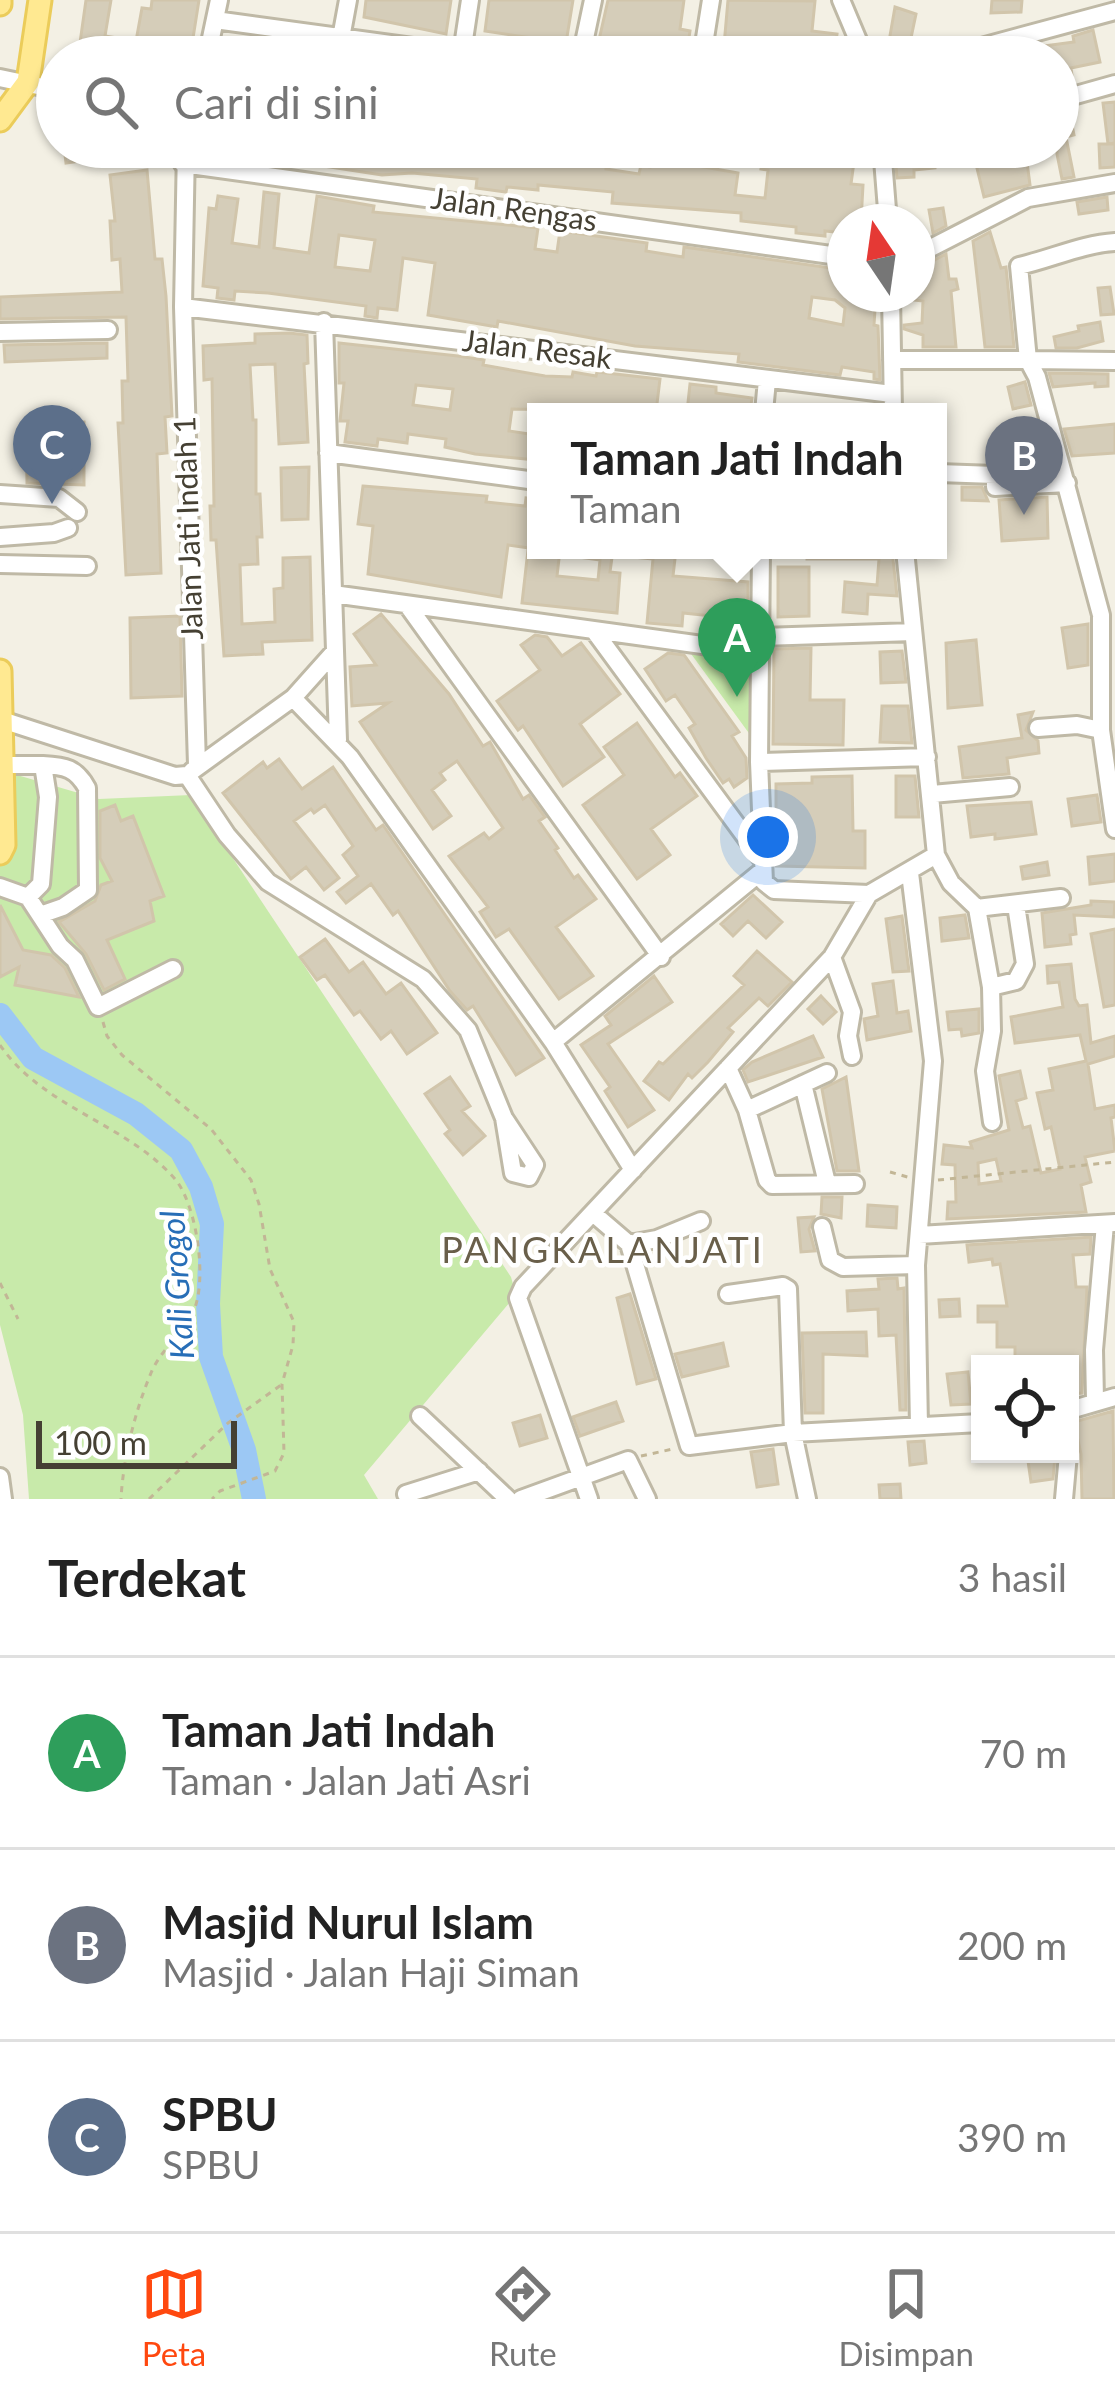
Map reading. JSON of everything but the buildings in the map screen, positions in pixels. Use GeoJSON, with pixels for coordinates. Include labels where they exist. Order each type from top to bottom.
{"type":"FeatureCollection","features":[{"type":"Feature","properties":{"kind":"main road"},"geometry":{"type":"LineString","coordinates":[[0,120],[28,82],[40,0]]}},
{"type":"Feature","properties":{"kind":"main road"},"geometry":{"type":"LineString","coordinates":[[0,671],[4,765],[4,845],[0,853]]}},
{"type":"Feature","properties":{"kind":"street"},"geometry":{"type":"LineString","coordinates":[[212,36],[219,0]]}},
{"type":"Feature","properties":{"kind":"street"},"geometry":{"type":"LineString","coordinates":[[341,36],[348,0]]}},
{"type":"Feature","properties":{"kind":"street"},"geometry":{"type":"LineString","coordinates":[[465,36],[470,0]]}},
{"type":"Feature","properties":{"kind":"street"},"geometry":{"type":"LineString","coordinates":[[585,36],[593,0]]}},
{"type":"Feature","properties":{"kind":"street"},"geometry":{"type":"LineString","coordinates":[[705,36],[711,0]]}},
{"type":"Feature","properties":{"kind":"street"},"geometry":{"type":"LineString","coordinates":[[848,2],[859,36]]}},
{"type":"Feature","properties":{"kind":"street"},"geometry":{"type":"LineString","coordinates":[[1022,36],[1115,11]]}},
{"type":"Feature","properties":{"kind":"street"},"geometry":{"type":"LineString","coordinates":[[215,20],[327,36]]}},
{"type":"Feature","properties":{"kind":"street"},"geometry":{"type":"LineString","coordinates":[[0,78],[36,84]]}},
{"type":"Feature","properties":{"kind":"street"},"geometry":{"type":"LineString","coordinates":[[1079,94],[1115,84]]}},
{"type":"Feature","properties":{"kind":"street","name":"Jalan Jati Indah 1"},"geometry":{"type":"LineString","coordinates":[[185,168],[183,307],[193,763]]}},
{"type":"Feature","properties":{"kind":"street","name":"Jalan Rengas"},"geometry":{"type":"LineString","coordinates":[[270,168],[827,253]]}},
{"type":"Feature","properties":{"kind":"street"},"geometry":{"type":"LineString","coordinates":[[883,168],[886,204]]}},
{"type":"Feature","properties":{"kind":"street"},"geometry":{"type":"LineString","coordinates":[[935,246],[1028,198],[1115,183]]}},
{"type":"Feature","properties":{"kind":"street"},"geometry":{"type":"LineString","coordinates":[[1114,825],[1101,730],[1108,614],[1037,377],[1028,361],[1019,266],[1091,244],[1115,242]]}},
{"type":"Feature","properties":{"kind":"street","name":"Jalan Resak"},"geometry":{"type":"LineString","coordinates":[[183,307],[767,380],[893,403]]}},
{"type":"Feature","properties":{"kind":"street"},"geometry":{"type":"LineString","coordinates":[[891,312],[893,403]]}},
{"type":"Feature","properties":{"kind":"street"},"geometry":{"type":"LineString","coordinates":[[324,322],[338,740]]}},
{"type":"Feature","properties":{"kind":"street"},"geometry":{"type":"LineString","coordinates":[[0,332],[108,330]]}},
{"type":"Feature","properties":{"kind":"street"},"geometry":{"type":"LineString","coordinates":[[892,360],[1115,361]]}},
{"type":"Feature","properties":{"kind":"street"},"geometry":{"type":"LineString","coordinates":[[765,403],[767,380]]}},
{"type":"Feature","properties":{"kind":"street"},"geometry":{"type":"LineString","coordinates":[[328,453],[527,480]]}},
{"type":"Feature","properties":{"kind":"street"},"geometry":{"type":"LineString","coordinates":[[947,473],[995,475],[995,487],[1066,483]]}},
{"type":"Feature","properties":{"kind":"street"},"geometry":{"type":"LineString","coordinates":[[0,494],[59,498],[73,520],[54,533],[0,537]]}},
{"type":"Feature","properties":{"kind":"street"},"geometry":{"type":"LineString","coordinates":[[761,559],[759,762],[764,882],[774,890],[869,894],[936,855]]}},
{"type":"Feature","properties":{"kind":"street"},"geometry":{"type":"LineString","coordinates":[[906,559],[936,855],[951,884],[977,908],[991,987],[992,1031],[985,1071],[992,1122]]}},
{"type":"Feature","properties":{"kind":"street"},"geometry":{"type":"LineString","coordinates":[[0,564],[88,566]]}},
{"type":"Feature","properties":{"kind":"street"},"geometry":{"type":"LineString","coordinates":[[333,594],[595,632],[761,645],[914,632]]}},
{"type":"Feature","properties":{"kind":"street"},"geometry":{"type":"LineString","coordinates":[[408,606],[661,957]]}},
{"type":"Feature","properties":{"kind":"street"},"geometry":{"type":"LineString","coordinates":[[595,632],[762,865]]}},
{"type":"Feature","properties":{"kind":"street"},"geometry":{"type":"LineString","coordinates":[[2,720],[175,776],[293,698],[335,651]]}},
{"type":"Feature","properties":{"kind":"street"},"geometry":{"type":"LineString","coordinates":[[293,698],[338,740],[553,1042],[633,1170]]}},
{"type":"Feature","properties":{"kind":"street"},"geometry":{"type":"LineString","coordinates":[[1038,728],[1077,725],[1101,730]]}},
{"type":"Feature","properties":{"kind":"street"},"geometry":{"type":"LineString","coordinates":[[759,762],[927,757]]}},
{"type":"Feature","properties":{"kind":"street"},"geometry":{"type":"LineString","coordinates":[[193,763],[226,835],[268,882],[423,979],[468,1030],[504,1118]]}},
{"type":"Feature","properties":{"kind":"street"},"geometry":{"type":"LineString","coordinates":[[4,765],[63,766],[79,773],[87,788],[88,890],[40,915]]}},
{"type":"Feature","properties":{"kind":"street"},"geometry":{"type":"LineString","coordinates":[[28,896],[41,884],[48,797],[43,765]]}},
{"type":"Feature","properties":{"kind":"street"},"geometry":{"type":"LineString","coordinates":[[932,794],[1010,787]]}},
{"type":"Feature","properties":{"kind":"street"},"geometry":{"type":"LineString","coordinates":[[553,1042],[661,957],[762,865]]}},
{"type":"Feature","properties":{"kind":"street"},"geometry":{"type":"LineString","coordinates":[[910,873],[933,1061],[916,1265],[919,1426]]}},
{"type":"Feature","properties":{"kind":"street"},"geometry":{"type":"LineString","coordinates":[[0,887],[28,896],[75,960],[98,1007],[173,969]]}},
{"type":"Feature","properties":{"kind":"street"},"geometry":{"type":"LineString","coordinates":[[589,1499],[518,1298],[523,1287],[832,957],[869,894]]}},
{"type":"Feature","properties":{"kind":"street"},"geometry":{"type":"LineString","coordinates":[[977,908],[1061,898]]}},
{"type":"Feature","properties":{"kind":"street"},"geometry":{"type":"LineString","coordinates":[[991,987],[1016,981],[1025,964],[1016,905]]}},
{"type":"Feature","properties":{"kind":"street"},"geometry":{"type":"LineString","coordinates":[[832,957],[852,1012],[848,1036],[852,1056]]}},
{"type":"Feature","properties":{"kind":"street"},"geometry":{"type":"LineString","coordinates":[[728,1068],[772,1185],[855,1184]]}},
{"type":"Feature","properties":{"kind":"street"},"geometry":{"type":"LineString","coordinates":[[747,1109],[827,1073]]}},
{"type":"Feature","properties":{"kind":"street"},"geometry":{"type":"LineString","coordinates":[[803,1084],[827,1183]]}},
{"type":"Feature","properties":{"kind":"street"},"geometry":{"type":"LineString","coordinates":[[594,1214],[629,1244],[689,1446],[793,1433],[971,1423]]}},
{"type":"Feature","properties":{"kind":"street"},"geometry":{"type":"LineString","coordinates":[[629,1244],[657,1239],[701,1221]]}},
{"type":"Feature","properties":{"kind":"street"},"geometry":{"type":"LineString","coordinates":[[919,1235],[1110,1223],[1094,1350],[1095,1400]]}},
{"type":"Feature","properties":{"kind":"street"},"geometry":{"type":"LineString","coordinates":[[822,1227],[830,1260],[843,1267],[916,1265]]}},
{"type":"Feature","properties":{"kind":"street"},"geometry":{"type":"LineString","coordinates":[[728,1294],[788,1289],[793,1433],[807,1499]]}},
{"type":"Feature","properties":{"kind":"street"},"geometry":{"type":"LineString","coordinates":[[1079,1406],[1115,1396]]}},
{"type":"Feature","properties":{"kind":"street"},"geometry":{"type":"LineString","coordinates":[[420,1416],[508,1499]]}},
{"type":"Feature","properties":{"kind":"street"},"geometry":{"type":"LineString","coordinates":[[521,1499],[628,1460],[647,1499]]}},
{"type":"Feature","properties":{"kind":"street"},"geometry":{"type":"LineString","coordinates":[[1064,1499],[1067,1463]]}},
{"type":"Feature","properties":{"kind":"street"},"geometry":{"type":"LineString","coordinates":[[406,1494],[479,1472]]}},
{"type":"Feature","properties":{"kind":"street"},"geometry":{"type":"LineString","coordinates":[[0,1477],[3,1499]]}},
{"type":"Feature","properties":{"kind":"path"},"geometry":{"type":"LineString","coordinates":[[98,1007],[107,1036],[122,1055],[211,1129],[250,1180],[270,1269],[294,1322],[282,1384],[284,1454],[275,1471],[220,1491],[212,1499]]}},
{"type":"Feature","properties":{"kind":"path"},"geometry":{"type":"LineString","coordinates":[[0,1045],[32,1082],[133,1145],[176,1181],[190,1211],[200,1288],[193,1312],[152,1370],[121,1499]]}},
{"type":"Feature","properties":{"kind":"path"},"geometry":{"type":"LineString","coordinates":[[890,1172],[921,1181],[1115,1162]]}},
{"type":"Feature","properties":{"kind":"path"},"geometry":{"type":"LineString","coordinates":[[0,1283],[18,1318]]}},
{"type":"Feature","properties":{"kind":"path"},"geometry":{"type":"LineString","coordinates":[[149,1499],[228,1424],[282,1384]]}},
{"type":"Feature","properties":{"kind":"path"},"geometry":{"type":"LineString","coordinates":[[628,1460],[689,1446]]}},
{"type":"Feature","properties":{"kind":"green space"},"geometry":{"type":"Polygon","coordinates":[[[689,651],[752,659],[751,736],[689,651]]]}},
{"type":"Feature","properties":{"kind":"green space"},"geometry":{"type":"Polygon","coordinates":[[[0,770],[99,799],[191,795],[511,1277],[516,1295],[364,1475],[378,1499],[29,1499],[23,1415],[0,1325],[0,770]]]}},
{"type":"Feature","properties":{"kind":"waterway","name":"Kali Grogol"},"geometry":{"type":"LineString","coordinates":[[0,1015],[33,1058],[136,1114],[181,1150],[201,1187],[212,1224],[211,1357],[244,1450],[254,1499]]}},
{"type":"Feature","properties":{"kind":"place","name":"SPBU"},"geometry":{"type":"Point","coordinates":[52,504]}},
{"type":"Feature","properties":{"kind":"place","name":"Masjid Nurul Islam"},"geometry":{"type":"Point","coordinates":[1024,515]}},
{"type":"Feature","properties":{"kind":"place","name":"Taman Jati Indah"},"geometry":{"type":"Point","coordinates":[737,697]}},
{"type":"Feature","properties":{"kind":"district","name":"PANGKALANJATI"},"geometry":{"type":"Point","coordinates":[603,1250]}}]}
